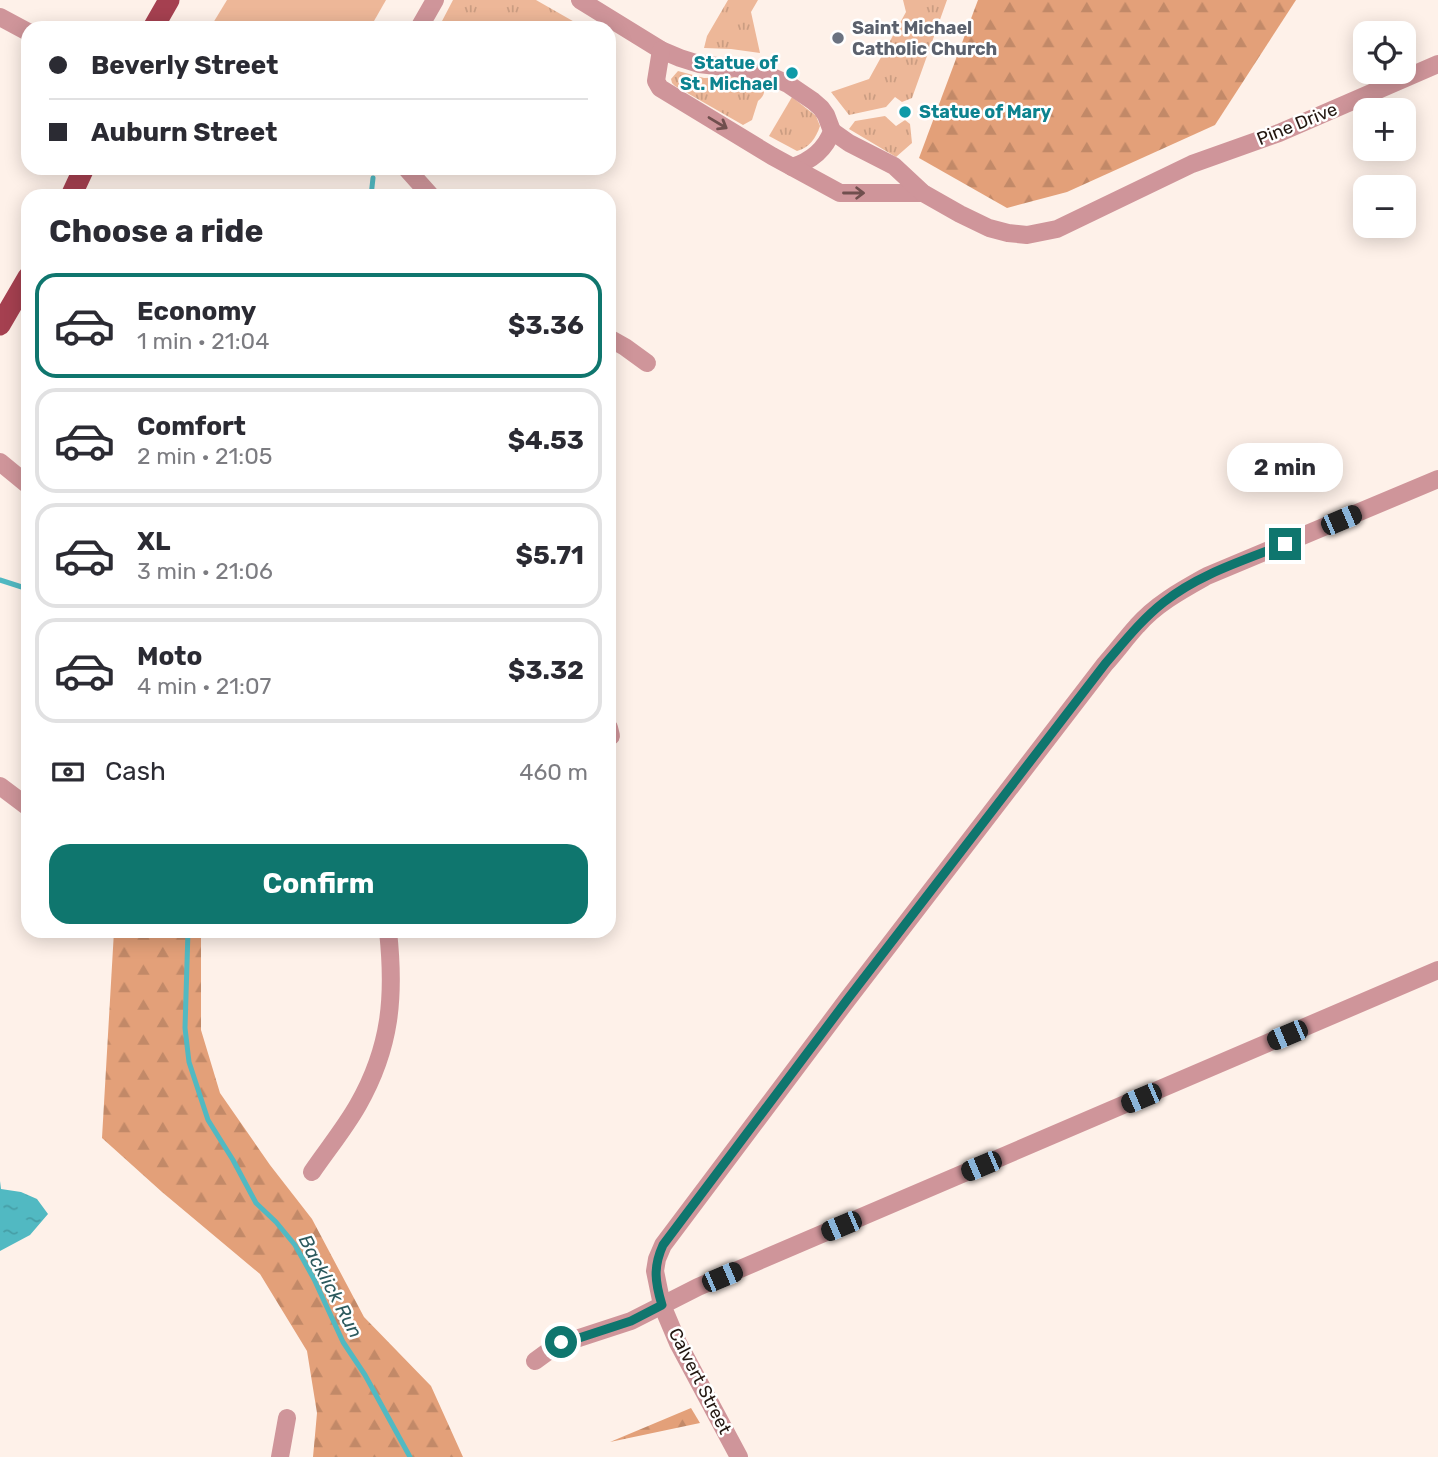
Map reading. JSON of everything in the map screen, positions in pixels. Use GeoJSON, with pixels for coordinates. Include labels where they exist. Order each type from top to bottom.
{"type":"FeatureCollection","features":[{"type":"Feature","properties":{"kind":"main road"},"geometry":{"type":"LineString","coordinates":[[157,21],[169,0]]}},
{"type":"Feature","properties":{"kind":"main road"},"geometry":{"type":"LineString","coordinates":[[0,326],[21,289]]}},
{"type":"Feature","properties":{"kind":"street"},"geometry":{"type":"LineString","coordinates":[[423,21],[435,0]]}},
{"type":"Feature","properties":{"kind":"street"},"geometry":{"type":"LineString","coordinates":[[580,0],[614,21]]}},
{"type":"Feature","properties":{"kind":"street"},"geometry":{"type":"LineString","coordinates":[[0,17],[21,28]]}},
{"type":"Feature","properties":{"kind":"street"},"geometry":{"type":"LineString","coordinates":[[616,22],[661,50],[689,61],[743,69],[788,84],[821,108],[832,131],[894,166],[923,194]]}},
{"type":"Feature","properties":{"kind":"street"},"geometry":{"type":"LineString","coordinates":[[661,50],[656,81],[660,88],[792,167],[840,193],[923,194]]}},
{"type":"Feature","properties":{"kind":"street","name":"Pine Drive"},"geometry":{"type":"LineString","coordinates":[[923,194],[989,228],[1008,233],[1027,235],[1057,229],[1192,164],[1279,133],[1438,64]]}},
{"type":"Feature","properties":{"kind":"street"},"geometry":{"type":"LineString","coordinates":[[792,167],[817,154],[832,131]]}},
{"type":"Feature","properties":{"kind":"street"},"geometry":{"type":"LineString","coordinates":[[412,175],[423,189]]}},
{"type":"Feature","properties":{"kind":"street"},"geometry":{"type":"LineString","coordinates":[[616,342],[646,363]]}},
{"type":"Feature","properties":{"kind":"street"},"geometry":{"type":"LineString","coordinates":[[0,462],[21,479]]}},
{"type":"Feature","properties":{"kind":"street","name":"Calvert Street"},"geometry":{"type":"LineString","coordinates":[[739,1457],[678,1343],[662,1305],[655,1271],[663,1245],[847,1000],[1105,664],[1138,625],[1173,596],[1207,576],[1438,479]]}},
{"type":"Feature","properties":{"kind":"street"},"geometry":{"type":"LineString","coordinates":[[0,786],[21,802]]}},
{"type":"Feature","properties":{"kind":"street"},"geometry":{"type":"LineString","coordinates":[[312,1172],[357,1107],[382,1050],[392,987],[389,938]]}},
{"type":"Feature","properties":{"kind":"street"},"geometry":{"type":"LineString","coordinates":[[535,1361],[561,1342],[631,1321],[698,1287],[1438,970]]}},
{"type":"Feature","properties":{"kind":"street"},"geometry":{"type":"LineString","coordinates":[[280,1457],[287,1418]]}},
{"type":"Feature","properties":{"kind":"green space"},"geometry":{"type":"Polygon","coordinates":[[[227,0],[386,0],[374,21],[214,21],[227,0]]]}},
{"type":"Feature","properties":{"kind":"green space"},"geometry":{"type":"Polygon","coordinates":[[[453,0],[536,0],[573,21],[442,21],[453,0]]]}},
{"type":"Feature","properties":{"kind":"green space"},"geometry":{"type":"Polygon","coordinates":[[[728,0],[758,0],[751,12],[760,53],[704,48],[707,36],[728,0]]]}},
{"type":"Feature","properties":{"kind":"green space"},"geometry":{"type":"Polygon","coordinates":[[[903,0],[947,0],[912,98],[902,102],[895,97],[886,107],[849,115],[831,92],[869,79],[906,12],[903,0]]]}},
{"type":"Feature","properties":{"kind":"green space"},"geometry":{"type":"Polygon","coordinates":[[[978,0],[1296,0],[1215,125],[1067,192],[1007,208],[919,158],[978,0]]]}},
{"type":"Feature","properties":{"kind":"green space"},"geometry":{"type":"Polygon","coordinates":[[[678,71],[704,78],[733,77],[764,86],[752,120],[743,125],[675,86],[671,79],[678,71]]]}},
{"type":"Feature","properties":{"kind":"green space"},"geometry":{"type":"Polygon","coordinates":[[[792,97],[816,116],[820,126],[812,142],[797,151],[769,136],[792,97]]]}},
{"type":"Feature","properties":{"kind":"green space"},"geometry":{"type":"Polygon","coordinates":[[[885,116],[896,126],[905,120],[910,124],[912,143],[896,157],[849,129],[855,121],[885,116]]]}},
{"type":"Feature","properties":{"kind":"green space"},"geometry":{"type":"Polygon","coordinates":[[[114,938],[201,938],[201,1030],[220,1093],[312,1219],[364,1317],[431,1386],[463,1457],[313,1457],[317,1413],[307,1351],[260,1274],[102,1138],[114,938]]]}},
{"type":"Feature","properties":{"kind":"green space"},"geometry":{"type":"Polygon","coordinates":[[[691,1408],[700,1423],[610,1442],[691,1408]]]}},
{"type":"Feature","properties":{"kind":"water"},"geometry":{"type":"Polygon","coordinates":[[[0,1181],[1,1189],[21,1192],[37,1199],[48,1214],[30,1235],[0,1251],[0,1181]]]}},
{"type":"Feature","properties":{"kind":"waterway"},"geometry":{"type":"LineString","coordinates":[[372,189],[373,178]]}},
{"type":"Feature","properties":{"kind":"waterway","name":"Backlick Run"},"geometry":{"type":"LineString","coordinates":[[0,580],[21,587]]}},
{"type":"Feature","properties":{"kind":"waterway","name":"Backlick Run"},"geometry":{"type":"LineString","coordinates":[[188,938],[185,1028],[189,1062],[208,1120],[256,1203],[295,1245],[343,1342],[365,1375],[410,1457]]}},
{"type":"Feature","properties":{"kind":"place","name":"Saint Michael Catholic Church"},"geometry":{"type":"Point","coordinates":[838,38]}},
{"type":"Feature","properties":{"kind":"place","name":"Statue of St. Michael"},"geometry":{"type":"Point","coordinates":[792,73]}},
{"type":"Feature","properties":{"kind":"place","name":"Statue of Mary"},"geometry":{"type":"Point","coordinates":[905,112]}},
{"type":"Feature","properties":{"kind":"route"},"geometry":{"type":"LineString","coordinates":[[561,1342],[631,1321],[662,1305],[655,1271],[663,1245],[847,1000],[1105,664],[1138,625],[1164,601],[1181,590],[1207,576],[1285,544]]}}]}
